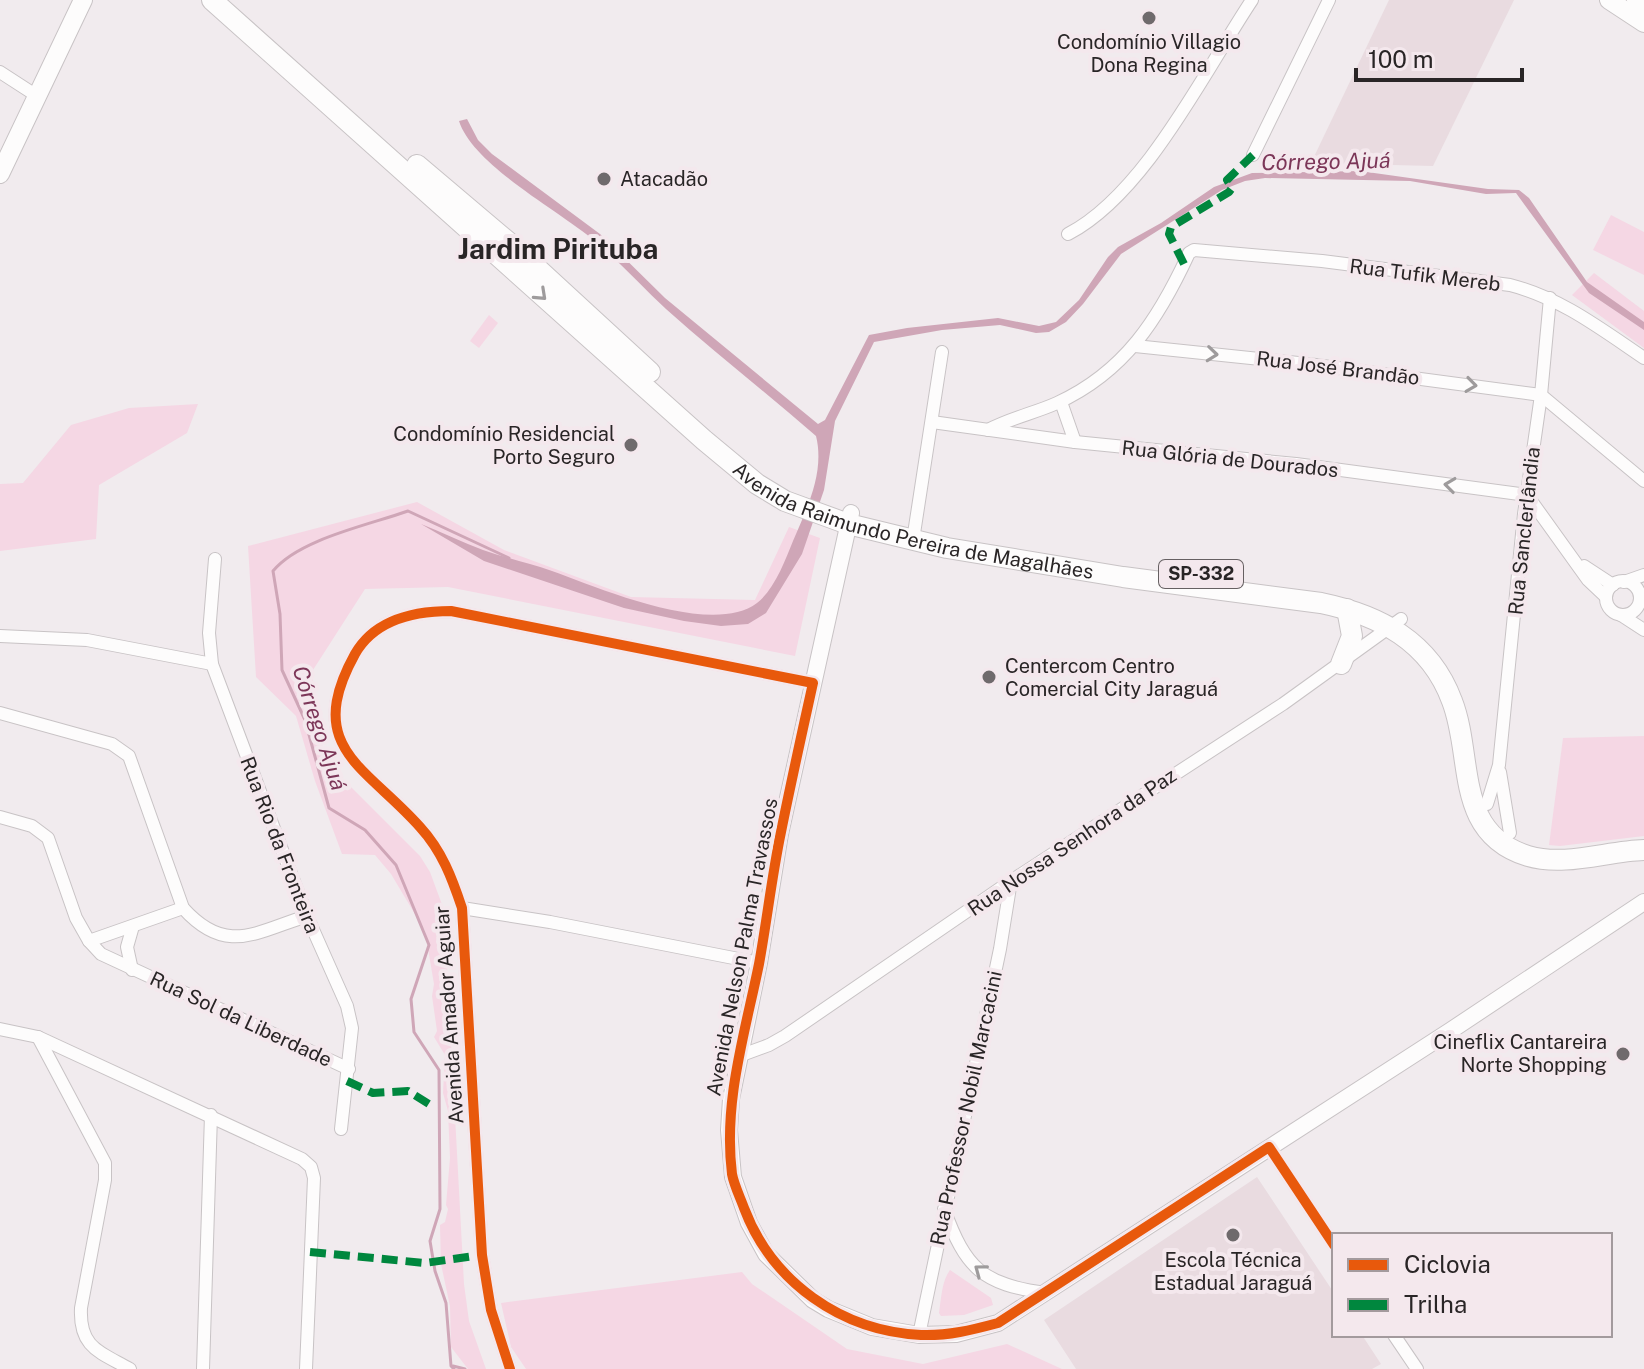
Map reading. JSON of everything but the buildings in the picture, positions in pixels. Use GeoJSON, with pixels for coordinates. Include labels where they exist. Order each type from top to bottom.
{"type":"FeatureCollection","features":[{"type":"Feature","properties":{"kind":"main road"},"geometry":{"type":"LineString","coordinates":[[0,174],[83,0]]}},
{"type":"Feature","properties":{"kind":"main road","name":"Avenida Raimundo Pereira de Magalhães"},"geometry":{"type":"LineString","coordinates":[[212,0],[757,484],[826,512],[1047,565],[1347,609],[1419,632],[1456,684],[1465,708],[1476,767],[1487,804],[1510,833],[1549,849],[1644,838]]}},
{"type":"Feature","properties":{"kind":"main road","name":"Avenida Raimundo Pereira de Magalhães"},"geometry":{"type":"LineString","coordinates":[[231,0],[383,137],[514,247],[755,467],[804,503]]}},
{"type":"Feature","properties":{"kind":"main road"},"geometry":{"type":"LineString","coordinates":[[1636,0],[1644,5]]}},
{"type":"Feature","properties":{"kind":"main road"},"geometry":{"type":"LineString","coordinates":[[1612,1],[1644,23]]}},
{"type":"Feature","properties":{"kind":"main road","name":"Avenida Raimundo Pereira de Magalhães"},"geometry":{"type":"LineString","coordinates":[[914,535],[1340,597],[1373,605],[1396,623],[1445,685],[1458,722],[1471,798],[1486,827],[1504,844],[1530,857],[1555,860],[1644,850]]}},
{"type":"Feature","properties":{"kind":"main road"},"geometry":{"type":"LineString","coordinates":[[1341,664],[1352,636],[1347,609]]}},
{"type":"Feature","properties":{"kind":"street"},"geometry":{"type":"LineString","coordinates":[[1068,234],[1100,215],[1149,158],[1252,0]]}},
{"type":"Feature","properties":{"kind":"street"},"geometry":{"type":"LineString","coordinates":[[1253,155],[1329,0]]}},
{"type":"Feature","properties":{"kind":"street"},"geometry":{"type":"LineString","coordinates":[[1644,23],[1644,32]]}},
{"type":"Feature","properties":{"kind":"street"},"geometry":{"type":"LineString","coordinates":[[0,72],[37,96]]}},
{"type":"Feature","properties":{"kind":"street","name":"Rua Tufik Mereb"},"geometry":{"type":"LineString","coordinates":[[1135,346],[1166,303],[1189,253],[1197,250],[1510,285],[1550,298],[1644,358]]}},
{"type":"Feature","properties":{"kind":"street","name":"Rua Sanclerlândia"},"geometry":{"type":"LineString","coordinates":[[1487,804],[1499,765],[1550,298]]}},
{"type":"Feature","properties":{"kind":"street"},"geometry":{"type":"LineString","coordinates":[[988,430],[1061,402],[1109,370],[1135,346]]}},
{"type":"Feature","properties":{"kind":"street","name":"Rua José Brandão"},"geometry":{"type":"LineString","coordinates":[[1135,346],[1308,364],[1541,395]]}},
{"type":"Feature","properties":{"kind":"street"},"geometry":{"type":"LineString","coordinates":[[914,535],[942,352]]}},
{"type":"Feature","properties":{"kind":"street"},"geometry":{"type":"LineString","coordinates":[[1541,395],[1644,481]]}},
{"type":"Feature","properties":{"kind":"street"},"geometry":{"type":"LineString","coordinates":[[1061,402],[1075,442]]}},
{"type":"Feature","properties":{"kind":"street","name":"Rua Glória de Dourados"},"geometry":{"type":"LineString","coordinates":[[932,422],[1075,442],[1296,464],[1527,495]]}},
{"type":"Feature","properties":{"kind":"street"},"geometry":{"type":"LineString","coordinates":[[1527,495],[1588,580],[1606,597],[1611,611],[1644,630]]}},
{"type":"Feature","properties":{"kind":"street","name":"Avenida Nelson Palma Travassos"},"geometry":{"type":"LineString","coordinates":[[850,518],[780,834],[759,963],[731,1099],[729,1130],[733,1177],[749,1223],[766,1254],[788,1278],[828,1309],[872,1327],[919,1335],[956,1334],[998,1323],[1450,1031],[1643,902]]}},
{"type":"Feature","properties":{"kind":"street","name":"Rua Rio da Fronteira"},"geometry":{"type":"LineString","coordinates":[[215,559],[209,633],[212,664],[307,916],[347,1006],[352,1028],[341,1129]]}},
{"type":"Feature","properties":{"kind":"street"},"geometry":{"type":"LineString","coordinates":[[1575,559],[1618,583],[1633,585],[1644,620]]}},
{"type":"Feature","properties":{"kind":"street"},"geometry":{"type":"LineString","coordinates":[[1606,597],[1618,583],[1644,575]]}},
{"type":"Feature","properties":{"kind":"street"},"geometry":{"type":"LineString","coordinates":[[1621,615],[1632,613],[1640,600]]}},
{"type":"Feature","properties":{"kind":"street","name":"Avenida Amador Aguiar"},"geometry":{"type":"LineString","coordinates":[[510,1369],[491,1310],[482,1255],[462,908],[451,874],[437,847],[419,825],[355,765],[344,748],[336,727],[335,705],[342,677],[358,649],[372,633],[387,623],[415,613],[451,611],[813,683]]}},
{"type":"Feature","properties":{"kind":"street","name":"Rua Nossa Senhora da Paz"},"geometry":{"type":"LineString","coordinates":[[739,1056],[785,1036],[1011,881],[1341,664],[1396,623]]}},
{"type":"Feature","properties":{"kind":"street"},"geometry":{"type":"LineString","coordinates":[[0,636],[87,640],[212,664]]}},
{"type":"Feature","properties":{"kind":"street"},"geometry":{"type":"LineString","coordinates":[[0,713],[112,744],[129,756],[183,908],[202,925],[234,938],[244,938],[307,916]]}},
{"type":"Feature","properties":{"kind":"street","name":"Rua Sanclerlândia"},"geometry":{"type":"LineString","coordinates":[[1499,765],[1510,833]]}},
{"type":"Feature","properties":{"kind":"street","name":"Rua Sol da Liberdade"},"geometry":{"type":"LineString","coordinates":[[0,817],[32,826],[48,838],[72,908],[89,941],[101,954],[349,1069]]}},
{"type":"Feature","properties":{"kind":"street","name":"Rua Professor Nobil Marcacini"},"geometry":{"type":"LineString","coordinates":[[919,1335],[1000,949],[1011,881]]}},
{"type":"Feature","properties":{"kind":"street"},"geometry":{"type":"LineString","coordinates":[[89,941],[183,908]]}},
{"type":"Feature","properties":{"kind":"street"},"geometry":{"type":"LineString","coordinates":[[462,908],[759,963]]}},
{"type":"Feature","properties":{"kind":"street","name":"Rua Sol da Liberdade"},"geometry":{"type":"LineString","coordinates":[[132,970],[127,947],[133,926]]}},
{"type":"Feature","properties":{"kind":"street"},"geometry":{"type":"LineString","coordinates":[[0,1029],[38,1037],[211,1115],[302,1159],[311,1167],[314,1178],[306,1369]]}},
{"type":"Feature","properties":{"kind":"street"},"geometry":{"type":"LineString","coordinates":[[38,1037],[105,1163],[105,1180],[80,1327],[96,1351],[130,1369]]}},
{"type":"Feature","properties":{"kind":"street"},"geometry":{"type":"LineString","coordinates":[[203,1369],[211,1115]]}},
{"type":"Feature","properties":{"kind":"street"},"geometry":{"type":"LineString","coordinates":[[1269,1147],[1332,1242]]}},
{"type":"Feature","properties":{"kind":"street"},"geometry":{"type":"LineString","coordinates":[[944,1209],[962,1252],[983,1274],[1015,1289],[1046,1293]]}},
{"type":"Feature","properties":{"kind":"street"},"geometry":{"type":"LineString","coordinates":[[1395,1337],[1415,1368]]}},
{"type":"Feature","properties":{"kind":"shaded area"},"geometry":{"type":"Polygon","coordinates":[[[1389,0],[1514,0],[1433,166],[1311,163],[1389,0]]]}},
{"type":"Feature","properties":{"kind":"shaded area"},"geometry":{"type":"Polygon","coordinates":[[[467,119],[478,140],[492,154],[600,234],[665,298],[818,424],[825,420],[869,335],[998,318],[1039,326],[1056,322],[1079,300],[1118,247],[1161,223],[1214,187],[1252,173],[1360,171],[1488,189],[1519,190],[1529,198],[1587,282],[1644,322],[1644,330],[1589,293],[1516,193],[1486,194],[1410,181],[1265,178],[1245,181],[1222,190],[1121,254],[1083,304],[1066,322],[1049,332],[1036,333],[1000,325],[942,330],[874,342],[835,421],[824,490],[802,554],[766,613],[748,624],[721,626],[684,621],[624,608],[484,561],[421,524],[483,550],[626,598],[685,612],[713,615],[737,612],[757,603],[778,575],[809,503],[818,463],[816,436],[666,309],[595,241],[498,170],[467,138],[459,121],[467,119]]]}},
{"type":"Feature","properties":{"kind":"shaded area"},"geometry":{"type":"Polygon","coordinates":[[[1611,215],[1644,232],[1644,275],[1593,250],[1611,215]]]}},
{"type":"Feature","properties":{"kind":"shaded area"},"geometry":{"type":"Polygon","coordinates":[[[1594,273],[1644,311],[1644,348],[1572,295],[1594,273]]]}},
{"type":"Feature","properties":{"kind":"shaded area"},"geometry":{"type":"Polygon","coordinates":[[[489,315],[498,323],[479,348],[470,341],[489,315]]]}},
{"type":"Feature","properties":{"kind":"shaded area"},"geometry":{"type":"Polygon","coordinates":[[[198,404],[187,433],[99,485],[96,539],[0,551],[0,484],[23,483],[71,425],[129,408],[198,404]]]}},
{"type":"Feature","properties":{"kind":"shaded area"},"geometry":{"type":"Polygon","coordinates":[[[417,502],[504,550],[631,597],[755,600],[789,527],[820,538],[795,656],[448,587],[365,589],[313,670],[312,723],[333,769],[420,856],[430,872],[444,910],[464,1284],[469,1321],[486,1369],[468,1369],[451,1347],[450,1306],[441,1264],[440,1225],[445,1222],[448,1209],[450,1158],[448,1111],[443,1093],[445,1055],[434,1037],[437,1031],[432,996],[434,984],[425,931],[391,874],[375,855],[342,854],[315,781],[296,716],[256,677],[248,546],[417,502]]]}},
{"type":"Feature","properties":{"kind":"shaded area"},"geometry":{"type":"Polygon","coordinates":[[[1644,736],[1644,836],[1549,845],[1563,738],[1644,736]]]}},
{"type":"Feature","properties":{"kind":"shaded area","name":"Escola Técnica Estadual Jaraguá"},"geometry":{"type":"Polygon","coordinates":[[[1257,1177],[1332,1290],[1332,1337],[1363,1337],[1381,1364],[1372,1369],[1076,1369],[1044,1320],[1257,1177]]]}},
{"type":"Feature","properties":{"kind":"shaded area"},"geometry":{"type":"Polygon","coordinates":[[[950,1270],[991,1298],[993,1305],[964,1315],[941,1316],[942,1290],[950,1270]]]}},
{"type":"Feature","properties":{"kind":"shaded area"},"geometry":{"type":"Polygon","coordinates":[[[742,1272],[752,1284],[847,1349],[923,1364],[1007,1344],[1062,1369],[526,1369],[511,1347],[501,1303],[742,1272]]]}},
{"type":"Feature","properties":{"kind":"waterway","name":"Córrego Ajuá"},"geometry":{"type":"LineString","coordinates":[[454,1369],[451,1366],[446,1303],[435,1271],[430,1241],[440,1209],[439,1070],[414,1032],[411,999],[429,945],[396,865],[365,830],[329,808],[305,720],[282,670],[280,614],[273,571],[300,550],[317,542],[408,511],[509,558]]}},
{"type":"Feature","properties":{"kind":"waterway"},"geometry":{"type":"LineString","coordinates":[[453,1366],[465,1369]]}},
{"type":"Feature","properties":{"kind":"marked path"},"geometry":{"type":"LineString","coordinates":[[1184,264],[1169,234],[1171,227],[1229,192],[1232,188],[1227,180],[1253,155]]}},
{"type":"Feature","properties":{"kind":"marked path"},"geometry":{"type":"LineString","coordinates":[[347,1081],[373,1093],[408,1091],[429,1104]]}},
{"type":"Feature","properties":{"kind":"marked path"},"geometry":{"type":"LineString","coordinates":[[310,1252],[425,1263],[482,1255]]}},
{"type":"Feature","properties":{"kind":"cycle path"},"geometry":{"type":"LineString","coordinates":[[510,1369],[491,1310],[482,1255],[462,908],[446,865],[428,836],[362,770],[338,734],[336,712],[341,686],[355,654],[363,642],[384,625],[410,615],[451,611],[813,683],[781,832],[730,1121],[732,1174],[756,1235],[791,1280],[813,1298],[837,1313],[864,1324],[921,1335],[941,1335],[998,1323],[1269,1147],[1332,1242]]}},
{"type":"Feature","properties":{"kind":"place","name":"Condomínio Villagio Dona Regina"},"geometry":{"type":"Point","coordinates":[1149,18]}},
{"type":"Feature","properties":{"kind":"place","name":"Atacadão"},"geometry":{"type":"Point","coordinates":[604,179]}},
{"type":"Feature","properties":{"kind":"place","name":"Condomínio Residencial Porto Seguro"},"geometry":{"type":"Point","coordinates":[631,445]}},
{"type":"Feature","properties":{"kind":"place","name":"Centercom Centro Comercial City Jaraguá"},"geometry":{"type":"Point","coordinates":[989,677]}},
{"type":"Feature","properties":{"kind":"place","name":"Cineflix Cantareira Norte Shopping"},"geometry":{"type":"Point","coordinates":[1623,1054]}},
{"type":"Feature","properties":{"kind":"place","name":"Escola Técnica Estadual Jaraguá"},"geometry":{"type":"Point","coordinates":[1233,1235]}},
{"type":"Feature","properties":{"kind":"district","name":"Jardim Pirituba"},"geometry":{"type":"Point","coordinates":[558,249]}}]}
